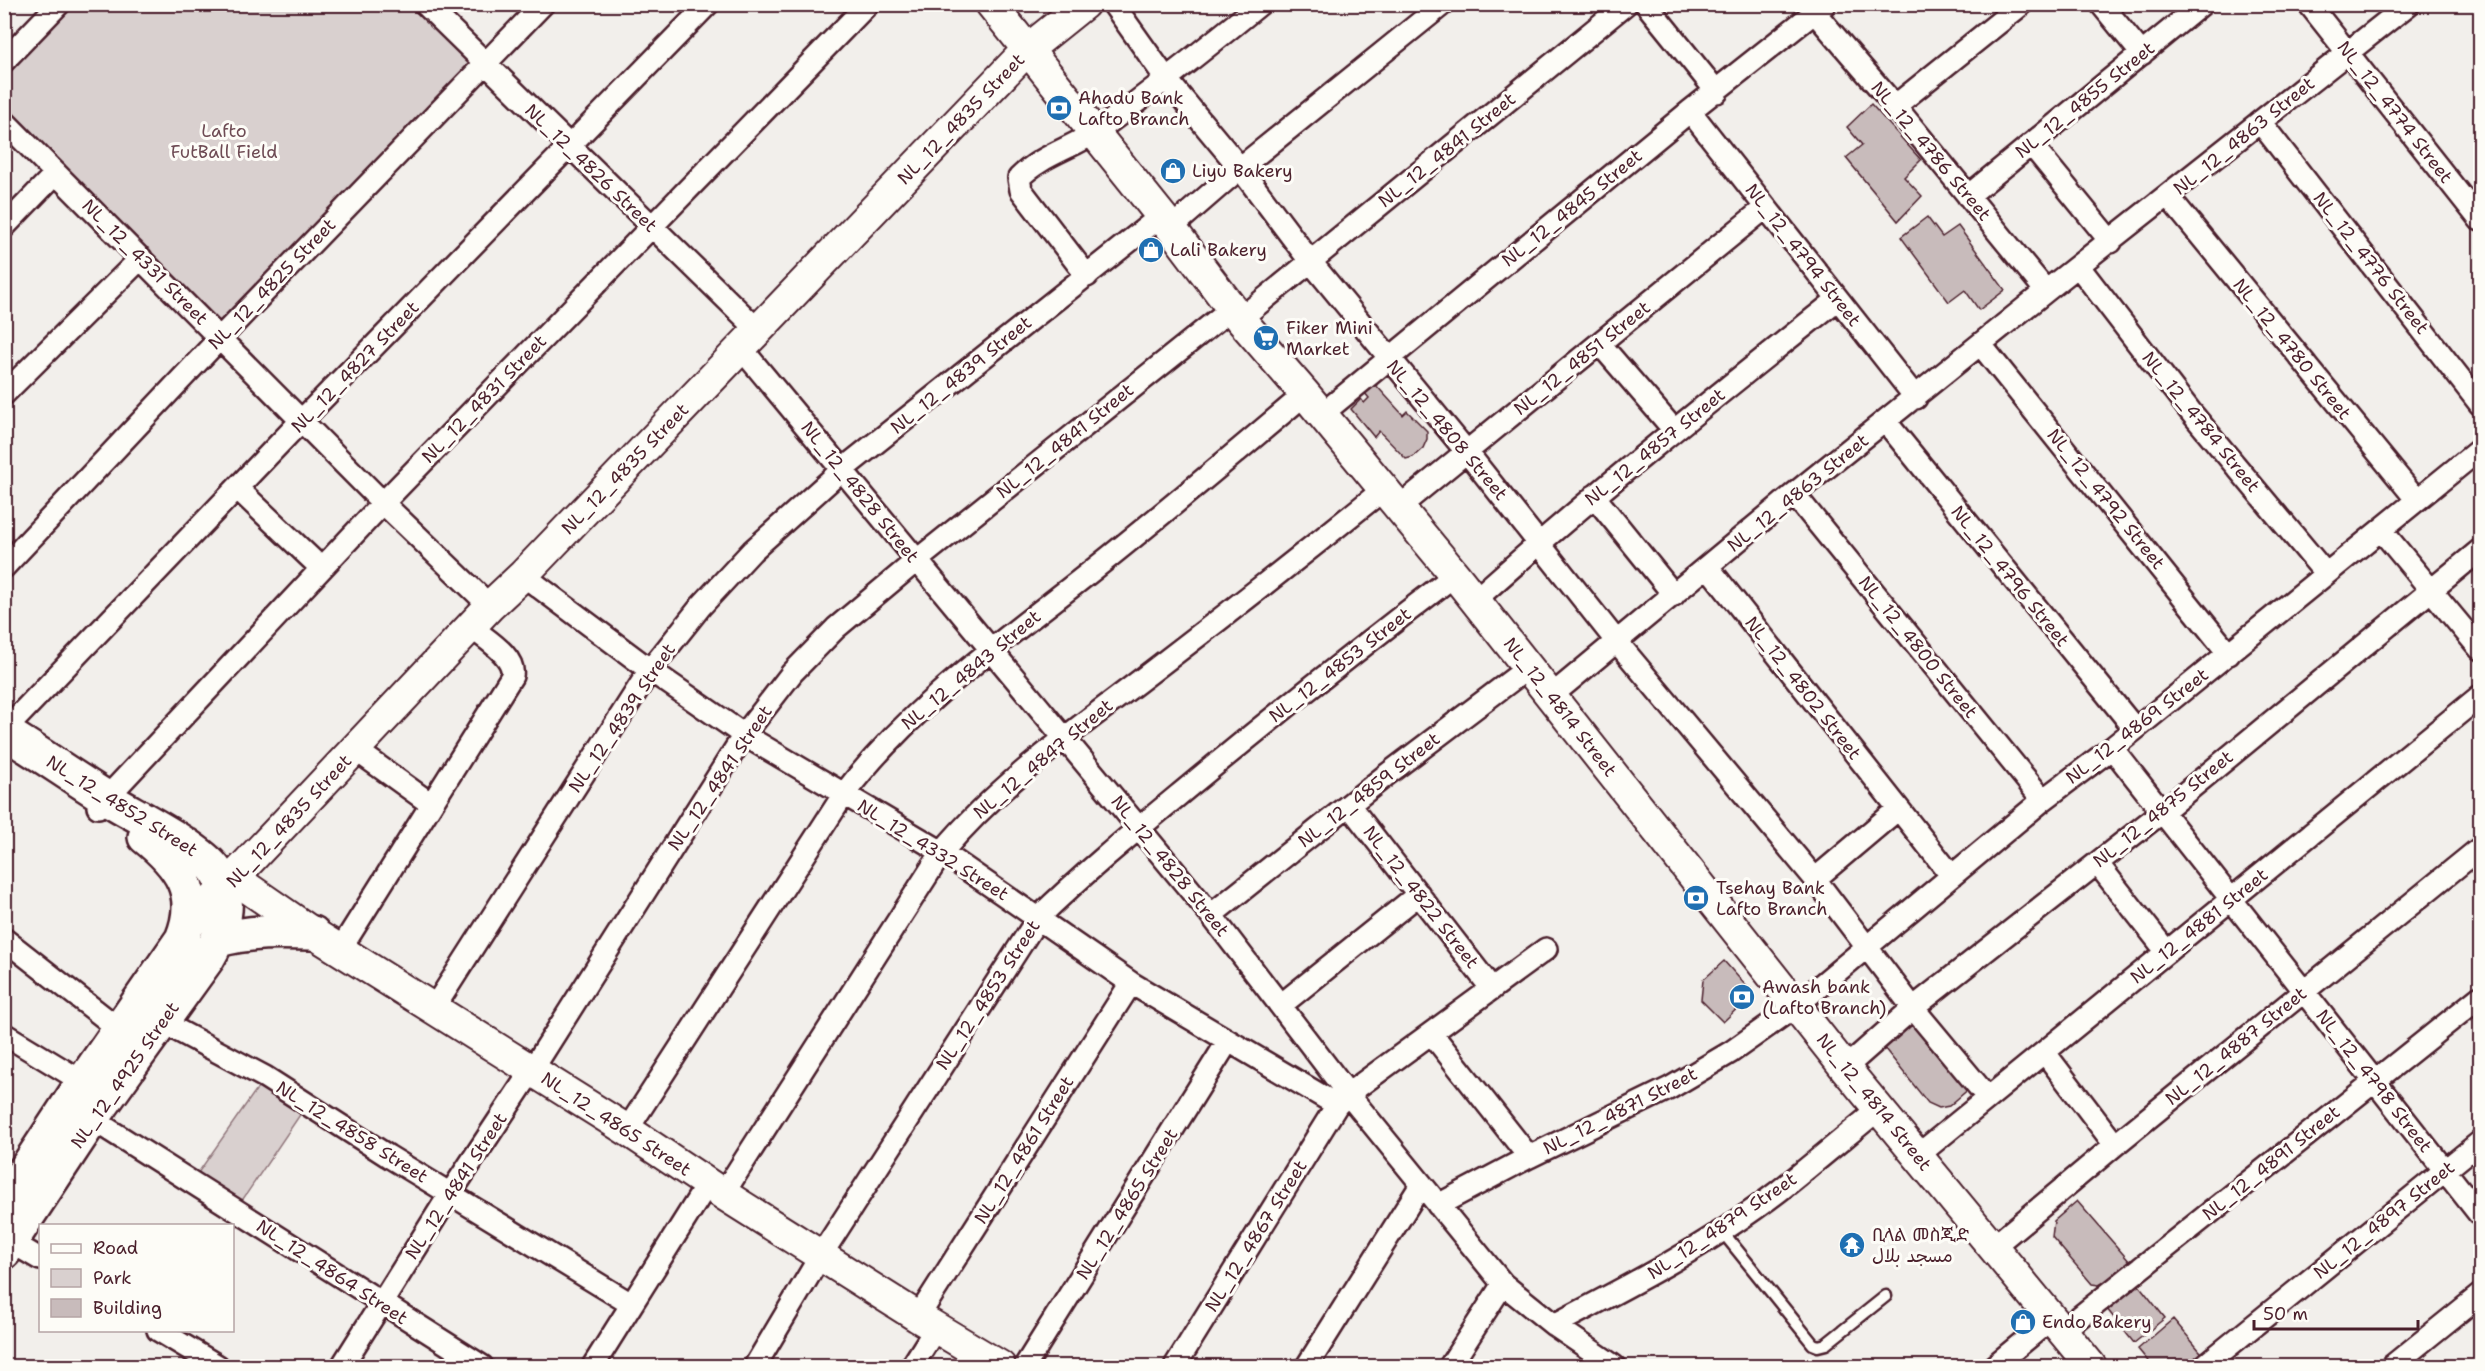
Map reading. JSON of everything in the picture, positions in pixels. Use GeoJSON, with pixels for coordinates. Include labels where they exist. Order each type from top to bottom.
{"type":"FeatureCollection","features":[{"type":"Feature","properties":{"kind":"main road","name":"NL_12_4852 Street"},"geometry":{"type":"LineString","coordinates":[[4,732],[102,802],[164,853],[177,867],[190,899],[186,928]]}},
{"type":"Feature","properties":{"kind":"main road","name":"NL_12_4852 Street"},"geometry":{"type":"LineString","coordinates":[[4,747],[200,855],[229,885]]}},
{"type":"Feature","properties":{"kind":"main road","name":"NL_12_4925 Street"},"geometry":{"type":"LineString","coordinates":[[4,1202],[42,1170],[92,1119],[162,1022],[218,940],[226,917],[229,885]]}},
{"type":"Feature","properties":{"kind":"main road","name":"NL_12_4925 Street"},"geometry":{"type":"LineString","coordinates":[[8,1247],[83,1082],[182,939],[186,928]]}},
{"type":"Feature","properties":{"kind":"main road"},"geometry":{"type":"LineString","coordinates":[[218,940],[262,932],[313,933]]}},
{"type":"Feature","properties":{"kind":"street","name":"NL_12_4826 Street"},"geometry":{"type":"LineString","coordinates":[[425,4],[651,226],[749,339]]}},
{"type":"Feature","properties":{"kind":"street","name":"NL_12_4825 Street"},"geometry":{"type":"LineString","coordinates":[[4,567],[220,338],[543,4]]}},
{"type":"Feature","properties":{"kind":"street","name":"NL_12_4827 Street"},"geometry":{"type":"LineString","coordinates":[[4,732],[301,421],[708,4]]}},
{"type":"Feature","properties":{"kind":"street","name":"NL_12_4831 Street"},"geometry":{"type":"LineString","coordinates":[[102,802],[383,503],[868,4]]}},
{"type":"Feature","properties":{"kind":"street","name":"NL_12_4814 Street"},"geometry":{"type":"LineString","coordinates":[[992,4],[1166,222],[1236,314],[1314,404],[1455,575],[1845,1068],[2091,1366]]}},
{"type":"Feature","properties":{"kind":"street","name":"NL_12_4835 Street"},"geometry":{"type":"LineString","coordinates":[[229,885],[480,616],[1028,49],[1084,4]]}},
{"type":"Feature","properties":{"kind":"street","name":"NL_12_4808 Street"},"geometry":{"type":"LineString","coordinates":[[1113,4],[1167,80],[1240,168],[1310,261],[1388,359],[1466,451],[1617,642]]}},
{"type":"Feature","properties":{"kind":"street"},"geometry":{"type":"LineString","coordinates":[[1087,276],[1021,190],[1019,178],[1029,168],[1094,133],[1167,80],[1260,4]]}},
{"type":"Feature","properties":{"kind":"street","name":"NL_12_4839 Street"},"geometry":{"type":"LineString","coordinates":[[434,1008],[650,670],[701,606],[752,551],[843,469],[1087,276],[1240,168],[1443,4]]}},
{"type":"Feature","properties":{"kind":"street","name":"NL_12_4841 Street"},"geometry":{"type":"LineString","coordinates":[[342,1366],[380,1303],[532,1070],[744,735],[792,673],[836,628],[916,561],[1236,314],[1310,261],[1626,4]]}},
{"type":"Feature","properties":{"kind":"street"},"geometry":{"type":"LineString","coordinates":[[1646,4],[1717,92]]}},
{"type":"Feature","properties":{"kind":"street"},"geometry":{"type":"LineString","coordinates":[[1895,106],[2022,4]]}},
{"type":"Feature","properties":{"kind":"street"},"geometry":{"type":"LineString","coordinates":[[2101,4],[2142,54]]}},
{"type":"Feature","properties":{"kind":"street","name":"NL_12_4855 Street"},"geometry":{"type":"LineString","coordinates":[[1968,196],[2202,4]]}},
{"type":"Feature","properties":{"kind":"street","name":"NL_12_4774 Street"},"geometry":{"type":"LineString","coordinates":[[2309,4],[2481,220]]}},
{"type":"Feature","properties":{"kind":"street","name":"NL_12_4863 Street"},"geometry":{"type":"LineString","coordinates":[[1551,696],[1794,494],[2409,4]]}},
{"type":"Feature","properties":{"kind":"street"},"geometry":{"type":"LineString","coordinates":[[4,62],[45,9]]}},
{"type":"Feature","properties":{"kind":"street","name":"NL_12_4845 Street"},"geometry":{"type":"LineString","coordinates":[[1314,404],[1388,359],[1690,111],[1820,9]]}},
{"type":"Feature","properties":{"kind":"street","name":"NL_12_4786 Street"},"geometry":{"type":"LineString","coordinates":[[1820,9],[1895,106],[2046,291]]}},
{"type":"Feature","properties":{"kind":"street","name":"NL_12_4794 Street"},"geometry":{"type":"LineString","coordinates":[[1690,111],[1916,398]]}},
{"type":"Feature","properties":{"kind":"street","name":"NL_12_4331 Street"},"geometry":{"type":"LineString","coordinates":[[4,121],[383,503],[480,616],[513,668],[512,676],[340,950]]}},
{"type":"Feature","properties":{"kind":"street","name":"NL_12_4776 Street"},"geometry":{"type":"LineString","coordinates":[[2260,123],[2481,404]]}},
{"type":"Feature","properties":{"kind":"street"},"geometry":{"type":"LineString","coordinates":[[2031,144],[2111,242]]}},
{"type":"Feature","properties":{"kind":"street"},"geometry":{"type":"LineString","coordinates":[[4,227],[56,173]]}},
{"type":"Feature","properties":{"kind":"street","name":"NL_12_4780 Street"},"geometry":{"type":"LineString","coordinates":[[2168,196],[2417,500]]}},
{"type":"Feature","properties":{"kind":"street","name":"NL_12_4851 Street"},"geometry":{"type":"LineString","coordinates":[[1391,498],[1466,451],[1765,208]]}},
{"type":"Feature","properties":{"kind":"street"},"geometry":{"type":"LineString","coordinates":[[4,394],[141,258]]}},
{"type":"Feature","properties":{"kind":"street","name":"NL_12_4784 Street"},"geometry":{"type":"LineString","coordinates":[[2079,267],[2190,411],[2326,574]]}},
{"type":"Feature","properties":{"kind":"street","name":"NL_12_4857 Street"},"geometry":{"type":"LineString","coordinates":[[1475,600],[1594,496],[1838,299]]}},
{"type":"Feature","properties":{"kind":"street","name":"NL_12_4828 Street"},"geometry":{"type":"LineString","coordinates":[[749,339],[843,469],[916,561],[1211,915],[1281,1005],[1342,1099],[1421,1185],[1503,1284],[1554,1325],[1591,1360],[1614,1366]]}},
{"type":"Feature","properties":{"kind":"street"},"geometry":{"type":"LineString","coordinates":[[1600,344],[1674,430]]}},
{"type":"Feature","properties":{"kind":"street","name":"NL_12_4792 Street"},"geometry":{"type":"LineString","coordinates":[[1981,345],[2229,654]]}},
{"type":"Feature","properties":{"kind":"street","name":"NL_12_4843 Street"},"geometry":{"type":"LineString","coordinates":[[627,1130],[844,794],[871,758],[935,694],[1160,517],[1314,404]]}},
{"type":"Feature","properties":{"kind":"street","name":"NL_12_4796 Street"},"geometry":{"type":"LineString","coordinates":[[1886,422],[2135,729]]}},
{"type":"Feature","properties":{"kind":"street","name":"NL_12_4869 Street"},"geometry":{"type":"LineString","coordinates":[[1796,1006],[2043,800],[2112,748],[2481,449]]}},
{"type":"Feature","properties":{"kind":"street"},"geometry":{"type":"LineString","coordinates":[[237,488],[321,568]]}},
{"type":"Feature","properties":{"kind":"street","name":"NL_12_4800 Street"},"geometry":{"type":"LineString","coordinates":[[1794,494],[2043,800]]}},
{"type":"Feature","properties":{"kind":"street"},"geometry":{"type":"LineString","coordinates":[[1594,496],[1674,595]]}},
{"type":"Feature","properties":{"kind":"street","name":"NL_12_4847 Street"},"geometry":{"type":"LineString","coordinates":[[593,1366],[631,1304],[715,1188],[942,852],[965,825],[1065,738],[1237,607],[1391,498]]}},
{"type":"Feature","properties":{"kind":"street"},"geometry":{"type":"LineString","coordinates":[[2382,531],[2481,649]]}},
{"type":"Feature","properties":{"kind":"street","name":"NL_12_4875 Street"},"geometry":{"type":"LineString","coordinates":[[1845,1068],[1913,1008],[2162,812],[2481,550]]}},
{"type":"Feature","properties":{"kind":"street","name":"NL_12_4802 Street"},"geometry":{"type":"LineString","coordinates":[[1708,567],[1951,875]]}},
{"type":"Feature","properties":{"kind":"street","name":"NL_12_4332 Street"},"geometry":{"type":"LineString","coordinates":[[523,574],[650,670],[744,735],[942,852],[1131,983],[1228,1041],[1342,1099]]}},
{"type":"Feature","properties":{"kind":"street","name":"NL_12_4853 Street"},"geometry":{"type":"LineString","coordinates":[[755,1366],[820,1255],[1038,918],[1138,828],[1307,689],[1455,575]]}},
{"type":"Feature","properties":{"kind":"street"},"geometry":{"type":"LineString","coordinates":[[1617,642],[1815,879],[1913,1008],[1988,1098]]}},
{"type":"Feature","properties":{"kind":"street","name":"NL_12_4859 Street"},"geometry":{"type":"LineString","coordinates":[[1211,915],[1528,667]]}},
{"type":"Feature","properties":{"kind":"street","name":"NL_12_4881 Street"},"geometry":{"type":"LineString","coordinates":[[1917,1156],[2481,696]]}},
{"type":"Feature","properties":{"kind":"street","name":"NL_12_4798 Street"},"geometry":{"type":"LineString","coordinates":[[2112,748],[2481,1215]]}},
{"type":"Feature","properties":{"kind":"street"},"geometry":{"type":"LineString","coordinates":[[356,750],[431,804]]}},
{"type":"Feature","properties":{"kind":"street","name":"NL_12_4822 Street"},"geometry":{"type":"LineString","coordinates":[[1349,805],[1492,989]]}},
{"type":"Feature","properties":{"kind":"street"},"geometry":{"type":"LineString","coordinates":[[1815,879],[1898,809]]}},
{"type":"Feature","properties":{"kind":"street","name":"NL_12_4887 Street"},"geometry":{"type":"LineString","coordinates":[[1993,1247],[2481,848]]}},
{"type":"Feature","properties":{"kind":"street"},"geometry":{"type":"LineString","coordinates":[[2097,863],[2167,952]]}},
{"type":"Feature","properties":{"kind":"street"},"geometry":{"type":"LineString","coordinates":[[186,928],[229,885]]}},
{"type":"Feature","properties":{"kind":"street","name":"NL_12_4865 Street"},"geometry":{"type":"LineString","coordinates":[[229,885],[313,933],[434,1008],[820,1255],[1000,1366]]}},
{"type":"Feature","properties":{"kind":"street"},"geometry":{"type":"LineString","coordinates":[[1281,1005],[1419,894]]}},
{"type":"Feature","properties":{"kind":"street"},"geometry":{"type":"LineString","coordinates":[[7,944],[119,1029]]}},
{"type":"Feature","properties":{"kind":"street","name":"NL_12_4867 Street"},"geometry":{"type":"LineString","coordinates":[[1175,1366],[1342,1099],[1546,949]]}},
{"type":"Feature","properties":{"kind":"street","name":"NL_12_4861 Street"},"geometry":{"type":"LineString","coordinates":[[912,1366],[927,1322],[1131,983]]}},
{"type":"Feature","properties":{"kind":"street","name":"NL_12_4891 Street"},"geometry":{"type":"LineString","coordinates":[[1994,1366],[2057,1324],[2481,997]]}},
{"type":"Feature","properties":{"kind":"street","name":"NL_12_4871 Street"},"geometry":{"type":"LineString","coordinates":[[1438,1205],[1528,1157],[1670,1088],[1731,1052],[1796,1006]]}},
{"type":"Feature","properties":{"kind":"street","name":"NL_12_4858 Street"},"geometry":{"type":"LineString","coordinates":[[162,1022],[265,1077],[450,1194],[631,1304]]}},
{"type":"Feature","properties":{"kind":"street"},"geometry":{"type":"LineString","coordinates":[[4,1034],[83,1082]]}},
{"type":"Feature","properties":{"kind":"street"},"geometry":{"type":"LineString","coordinates":[[1432,1034],[1528,1157]]}},
{"type":"Feature","properties":{"kind":"street","name":"NL_12_4865 Street"},"geometry":{"type":"LineString","coordinates":[[1026,1366],[1228,1041]]}},
{"type":"Feature","properties":{"kind":"street"},"geometry":{"type":"LineString","coordinates":[[2045,1053],[2115,1145]]}},
{"type":"Feature","properties":{"kind":"street","name":"NL_12_4879 Street"},"geometry":{"type":"LineString","coordinates":[[1554,1325],[1640,1281],[1778,1192],[1879,1109]]}},
{"type":"Feature","properties":{"kind":"street","name":"NL_12_4864 Street"},"geometry":{"type":"LineString","coordinates":[[92,1119],[482,1366]]}},
{"type":"Feature","properties":{"kind":"street","name":"NL_12_4897 Street"},"geometry":{"type":"LineString","coordinates":[[2204,1366],[2481,1142]]}},
{"type":"Feature","properties":{"kind":"street"},"geometry":{"type":"LineString","coordinates":[[1306,1366],[1421,1185]]}},
{"type":"Feature","properties":{"kind":"street"},"geometry":{"type":"LineString","coordinates":[[8,1247],[39,1259]]}},
{"type":"Feature","properties":{"kind":"street"},"geometry":{"type":"LineString","coordinates":[[1450,1366],[1503,1284]]}},
{"type":"Feature","properties":{"kind":"street"},"geometry":{"type":"LineString","coordinates":[[2392,1366],[2481,1295]]}},
{"type":"Feature","properties":{"kind":"street"},"geometry":{"type":"LineString","coordinates":[[161,1332],[218,1366]]}},
{"type":"Feature","properties":{"kind":"lane"},"geometry":{"type":"LineString","coordinates":[[1720,1230],[1813,1344],[1818,1346],[1826,1344],[1886,1296]]}},
{"type":"Feature","properties":{"kind":"green space","name":"Lafto FutBall Field"},"geometry":{"type":"Polygon","coordinates":[[[423,4],[487,64],[224,340],[5,115],[4,62],[61,5],[423,4]]]}},
{"type":"Feature","properties":{"kind":"green space"},"geometry":{"type":"Polygon","coordinates":[[[268,1073],[310,1100],[237,1208],[193,1180],[268,1073]]]}},
{"type":"Feature","properties":{"kind":"building"},"geometry":{"type":"Polygon","coordinates":[[[1871,104],[1921,160],[1904,177],[1922,196],[1898,221],[1846,158],[1862,145],[1847,127],[1871,104]]]}},
{"type":"Feature","properties":{"kind":"building"},"geometry":{"type":"Polygon","coordinates":[[[1927,217],[1942,237],[1958,226],[2005,290],[1979,310],[1965,290],[1949,302],[1901,237],[1927,217]]]}},
{"type":"Feature","properties":{"kind":"building"},"geometry":{"type":"Polygon","coordinates":[[[1374,383],[1403,415],[1407,411],[1427,431],[1427,439],[1423,448],[1413,457],[1406,459],[1379,431],[1374,437],[1351,409],[1361,399],[1364,403],[1369,398],[1364,392],[1374,383]]]}},
{"type":"Feature","properties":{"kind":"building"},"geometry":{"type":"Polygon","coordinates":[[[1724,961],[1747,987],[1745,1001],[1723,1022],[1701,1000],[1703,980],[1724,961]]]}},
{"type":"Feature","properties":{"kind":"building"},"geometry":{"type":"Polygon","coordinates":[[[1910,1016],[1971,1087],[1949,1106],[1939,1108],[1928,1103],[1881,1044],[1910,1016]]]}},
{"type":"Feature","properties":{"kind":"building"},"geometry":{"type":"Polygon","coordinates":[[[2077,1201],[2130,1262],[2113,1278],[2099,1285],[2092,1284],[2052,1237],[2054,1221],[2077,1201]]]}},
{"type":"Feature","properties":{"kind":"building"},"geometry":{"type":"Polygon","coordinates":[[[2134,1279],[2165,1318],[2134,1343],[2103,1304],[2134,1279]]]}},
{"type":"Feature","properties":{"kind":"building"},"geometry":{"type":"Polygon","coordinates":[[[2173,1319],[2205,1357],[2193,1366],[2152,1366],[2138,1349],[2173,1319]]]}},
{"type":"Feature","properties":{"kind":"place","name":"Ahadu Bank Lafto Branch"},"geometry":{"type":"Point","coordinates":[1059,108]}},
{"type":"Feature","properties":{"kind":"place","name":"Liyu Bakery"},"geometry":{"type":"Point","coordinates":[1173,171]}},
{"type":"Feature","properties":{"kind":"place","name":"Lali Bakery"},"geometry":{"type":"Point","coordinates":[1151,250]}},
{"type":"Feature","properties":{"kind":"place","name":"Fiker Mini Market"},"geometry":{"type":"Point","coordinates":[1266,338]}},
{"type":"Feature","properties":{"kind":"place","name":"Tsehay Bank Lafto Branch"},"geometry":{"type":"Point","coordinates":[1696,898]}},
{"type":"Feature","properties":{"kind":"place","name":"Awash bank (Lafto Branch)"},"geometry":{"type":"Point","coordinates":[1742,997]}},
{"type":"Feature","properties":{"kind":"place","name":"ቢላል መስጂድ مسجد بلال"},"geometry":{"type":"Point","coordinates":[1852,1245]}},
{"type":"Feature","properties":{"kind":"place","name":"Endo Bakery"},"geometry":{"type":"Point","coordinates":[2023,1322]}}]}
